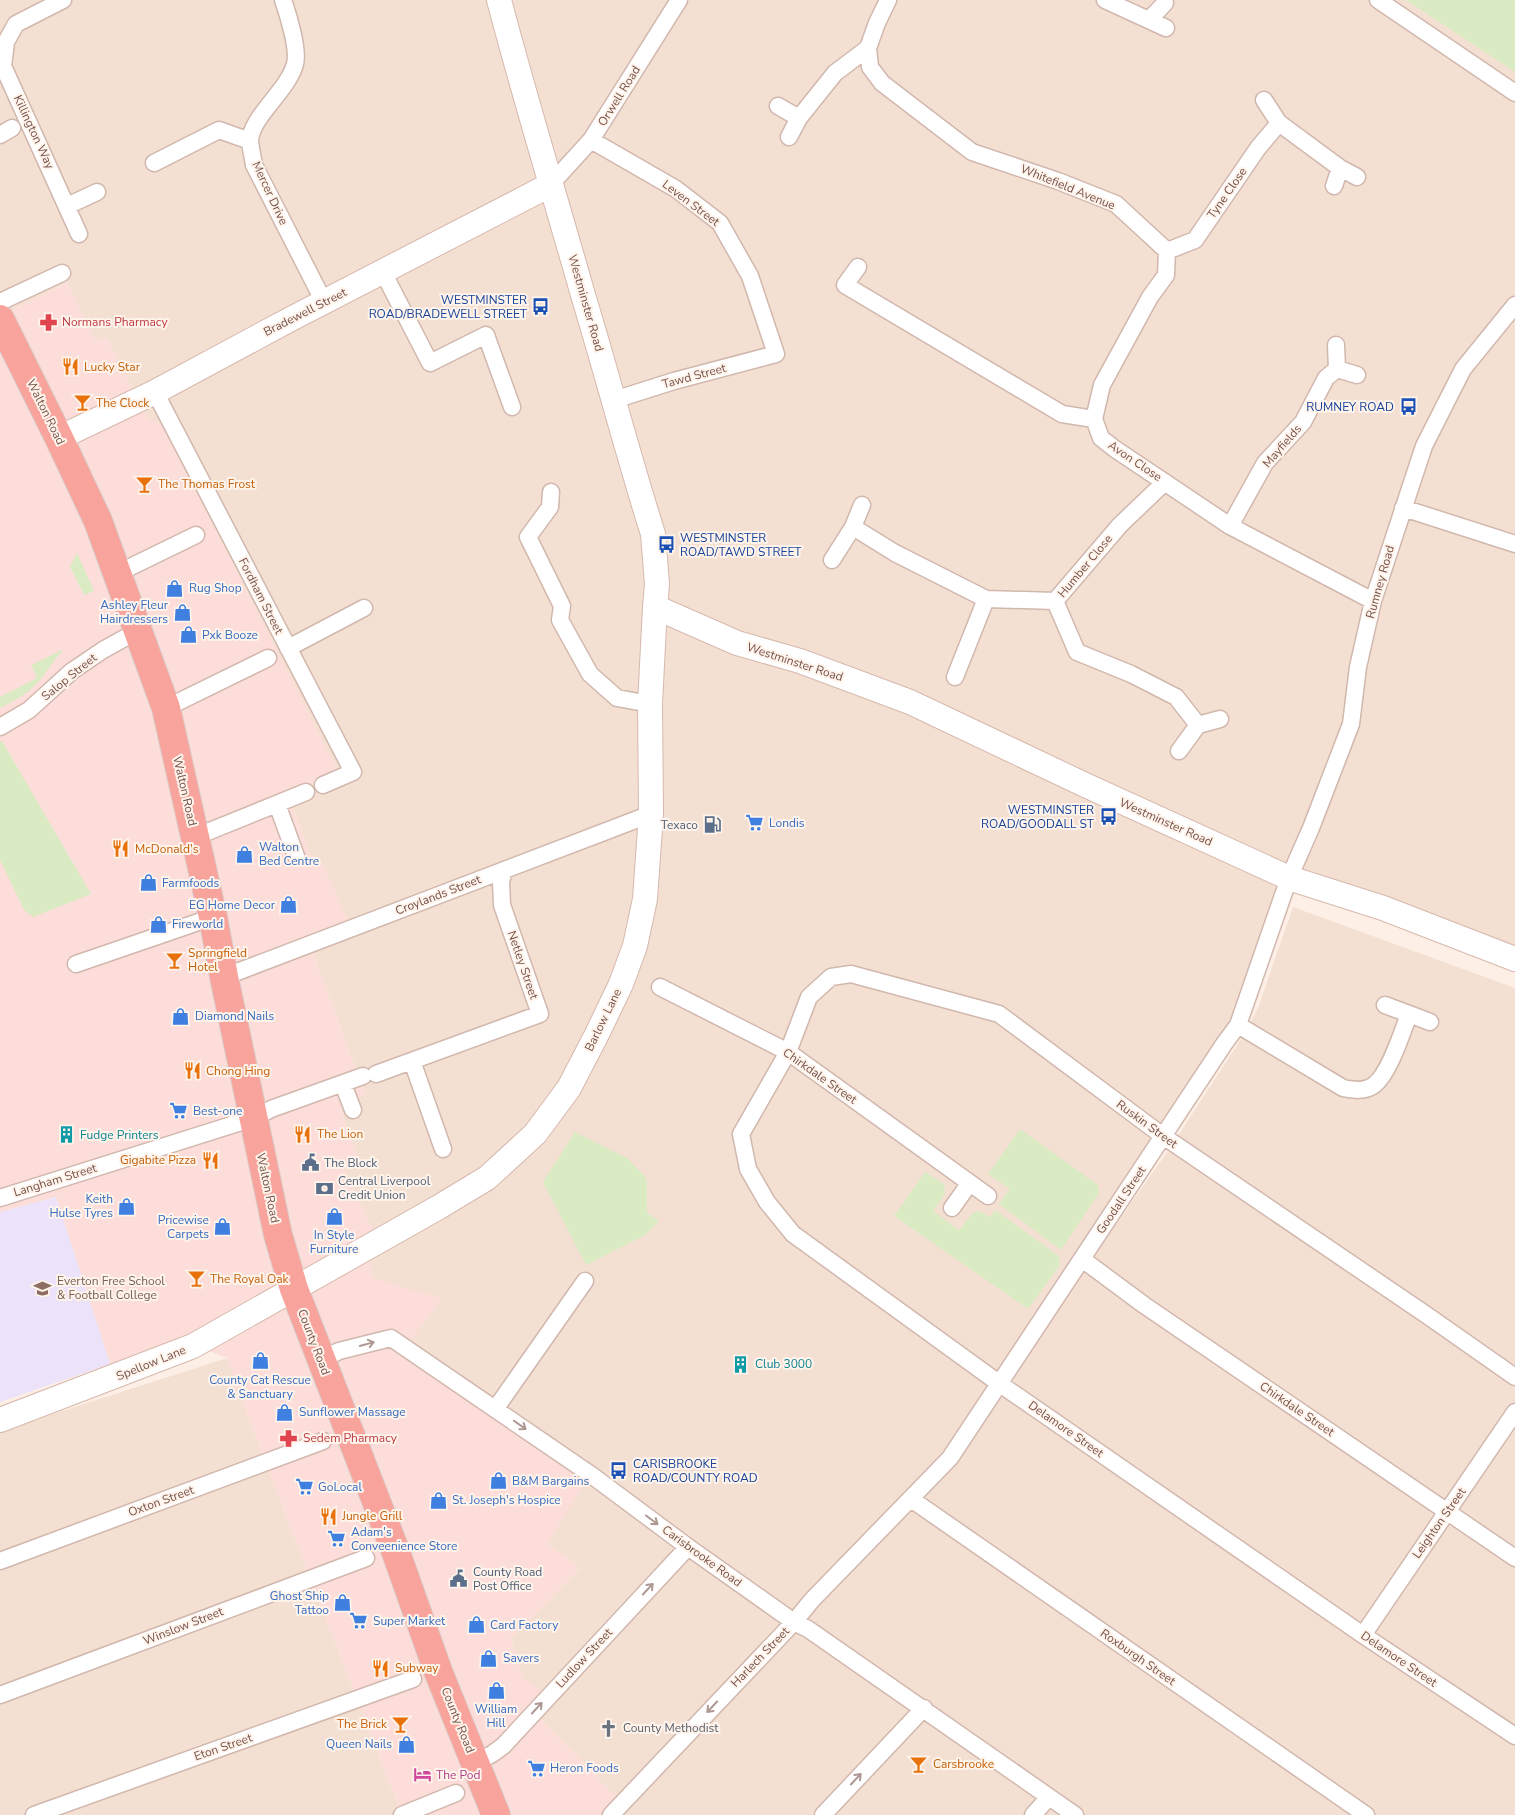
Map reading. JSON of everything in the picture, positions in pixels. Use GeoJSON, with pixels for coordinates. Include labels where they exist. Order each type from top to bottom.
{"type":"FeatureCollection","features":[{"type":"Feature","properties":{"kind":"highway","name":"Walton Road"},"geometry":{"type":"LineString","coordinates":[[0,319],[98,522],[166,708],[213,917],[278,1235],[294,1289]]}},
{"type":"Feature","properties":{"kind":"highway","name":"County Road"},"geometry":{"type":"LineString","coordinates":[[294,1289],[394,1547],[438,1671],[496,1815]]}},
{"type":"Feature","properties":{"kind":"street","name":"Killington Way"},"geometry":{"type":"LineString","coordinates":[[63,0],[16,24],[6,42],[3,66],[68,206],[79,234]]}},
{"type":"Feature","properties":{"kind":"street","name":"Westminster Road"},"geometry":{"type":"LineString","coordinates":[[499,0],[550,185],[653,534],[657,584],[655,607],[738,643],[800,661],[910,702],[1083,784],[1289,878],[1383,908],[1515,959]]}},
{"type":"Feature","properties":{"kind":"street","name":"Orwell Road"},"geometry":{"type":"LineString","coordinates":[[550,185],[591,140],[679,0]]}},
{"type":"Feature","properties":{"kind":"street"},"geometry":{"type":"LineString","coordinates":[[789,137],[799,118],[835,74],[868,48],[888,0]]}},
{"type":"Feature","properties":{"kind":"street"},"geometry":{"type":"LineString","coordinates":[[1105,0],[1166,28]]}},
{"type":"Feature","properties":{"kind":"street"},"geometry":{"type":"LineString","coordinates":[[1378,0],[1515,93]]}},
{"type":"Feature","properties":{"kind":"street"},"geometry":{"type":"LineString","coordinates":[[154,163],[219,130],[250,141],[256,122],[287,83],[296,62],[289,2]]}},
{"type":"Feature","properties":{"kind":"street"},"geometry":{"type":"LineString","coordinates":[[1149,20],[1164,3]]}},
{"type":"Feature","properties":{"kind":"street","name":"Whitefield Avenue"},"geometry":{"type":"LineString","coordinates":[[868,48],[870,67],[882,84],[972,152],[1058,181],[1116,204],[1167,251]]}},
{"type":"Feature","properties":{"kind":"street"},"geometry":{"type":"LineString","coordinates":[[1264,100],[1279,123],[1340,168],[1357,178]]}},
{"type":"Feature","properties":{"kind":"street"},"geometry":{"type":"LineString","coordinates":[[778,106],[799,118]]}},
{"type":"Feature","properties":{"kind":"street","name":"Tyne Close"},"geometry":{"type":"LineString","coordinates":[[1167,251],[1194,240],[1258,148],[1279,123]]}},
{"type":"Feature","properties":{"kind":"street","name":"Leven Street"},"geometry":{"type":"LineString","coordinates":[[591,140],[676,189],[720,223],[750,276],[776,354]]}},
{"type":"Feature","properties":{"kind":"street","name":"Mercer Drive"},"geometry":{"type":"LineString","coordinates":[[250,141],[254,165],[324,302]]}},
{"type":"Feature","properties":{"kind":"street"},"geometry":{"type":"LineString","coordinates":[[1334,186],[1340,168]]}},
{"type":"Feature","properties":{"kind":"street","name":"Bradewell Street"},"geometry":{"type":"LineString","coordinates":[[59,438],[155,392],[550,185]]}},
{"type":"Feature","properties":{"kind":"street"},"geometry":{"type":"LineString","coordinates":[[68,206],[97,192]]}},
{"type":"Feature","properties":{"kind":"street"},"geometry":{"type":"LineString","coordinates":[[858,267],[845,285],[1062,414],[1094,419],[1102,385],[1150,297],[1166,275],[1167,251]]}},
{"type":"Feature","properties":{"kind":"street"},"geometry":{"type":"LineString","coordinates":[[383,272],[430,363],[486,335],[512,407]]}},
{"type":"Feature","properties":{"kind":"street"},"geometry":{"type":"LineString","coordinates":[[0,302],[62,273]]}},
{"type":"Feature","properties":{"kind":"street","name":"Rumney Road"},"geometry":{"type":"LineString","coordinates":[[1289,878],[1311,828],[1351,724],[1358,667],[1373,601],[1424,446],[1463,369],[1515,305]]}},
{"type":"Feature","properties":{"kind":"street"},"geometry":{"type":"LineString","coordinates":[[1336,344],[1338,369],[1357,375]]}},
{"type":"Feature","properties":{"kind":"street","name":"Tawd Street"},"geometry":{"type":"LineString","coordinates":[[614,400],[674,381],[776,354]]}},
{"type":"Feature","properties":{"kind":"street","name":"Mayfields"},"geometry":{"type":"LineString","coordinates":[[1230,526],[1265,463],[1303,422],[1326,378],[1338,369]]}},
{"type":"Feature","properties":{"kind":"street","name":"Fordham Street"},"geometry":{"type":"LineString","coordinates":[[155,392],[353,772],[323,785]]}},
{"type":"Feature","properties":{"kind":"street","name":"Avon Close"},"geometry":{"type":"LineString","coordinates":[[1094,419],[1101,438],[1230,526],[1373,601]]}},
{"type":"Feature","properties":{"kind":"street","name":"Humber Close"},"geometry":{"type":"LineString","coordinates":[[852,527],[895,553],[986,598],[1055,602],[1120,525],[1165,482]]}},
{"type":"Feature","properties":{"kind":"street"},"geometry":{"type":"LineString","coordinates":[[551,492],[550,507],[528,537],[562,606],[560,620],[590,674],[617,698],[650,704]]}},
{"type":"Feature","properties":{"kind":"street"},"geometry":{"type":"LineString","coordinates":[[832,560],[852,527],[862,505]]}},
{"type":"Feature","properties":{"kind":"street"},"geometry":{"type":"LineString","coordinates":[[1403,508],[1515,544]]}},
{"type":"Feature","properties":{"kind":"street"},"geometry":{"type":"LineString","coordinates":[[118,573],[196,535]]}},
{"type":"Feature","properties":{"kind":"street"},"geometry":{"type":"LineString","coordinates":[[956,677],[986,598]]}},
{"type":"Feature","properties":{"kind":"street"},"geometry":{"type":"LineString","coordinates":[[1055,602],[1077,652],[1131,674],[1176,697],[1198,725]]}},
{"type":"Feature","properties":{"kind":"street","name":"Barlow Lane"},"geometry":{"type":"LineString","coordinates":[[294,1289],[487,1178],[535,1134],[569,1088],[598,1034],[621,984],[635,946],[645,899],[651,814],[650,704],[655,607]]}},
{"type":"Feature","properties":{"kind":"street"},"geometry":{"type":"LineString","coordinates":[[288,648],[364,608]]}},
{"type":"Feature","properties":{"kind":"street","name":"Salop Street"},"geometry":{"type":"LineString","coordinates":[[0,727],[29,710],[72,671],[138,630]]}},
{"type":"Feature","properties":{"kind":"street"},"geometry":{"type":"LineString","coordinates":[[166,708],[268,658]]}},
{"type":"Feature","properties":{"kind":"street"},"geometry":{"type":"LineString","coordinates":[[1180,751],[1198,725],[1220,719]]}},
{"type":"Feature","properties":{"kind":"street"},"geometry":{"type":"LineString","coordinates":[[195,837],[306,792]]}},
{"type":"Feature","properties":{"kind":"street"},"geometry":{"type":"LineString","coordinates":[[277,804],[296,856]]}},
{"type":"Feature","properties":{"kind":"street","name":"Croylands Street"},"geometry":{"type":"LineString","coordinates":[[224,977],[651,814]]}},
{"type":"Feature","properties":{"kind":"street","name":"Netley Street"},"geometry":{"type":"LineString","coordinates":[[344,1084],[540,1014],[502,905],[501,882],[504,870]]}},
{"type":"Feature","properties":{"kind":"street","name":"Goodall Street"},"geometry":{"type":"LineString","coordinates":[[911,1499],[950,1458],[1238,1025],[1289,878]]}},
{"type":"Feature","properties":{"kind":"street"},"geometry":{"type":"LineString","coordinates":[[76,964],[213,917]]}},
{"type":"Feature","properties":{"kind":"street","name":"Ruskin Street"},"geometry":{"type":"LineString","coordinates":[[788,1052],[808,997],[831,977],[851,974],[998,1014],[1163,1136],[1515,1377]]}},
{"type":"Feature","properties":{"kind":"street","name":"Chirkdale Street"},"geometry":{"type":"LineString","coordinates":[[660,987],[788,1052],[988,1196]]}},
{"type":"Feature","properties":{"kind":"street"},"geometry":{"type":"LineString","coordinates":[[1385,1005],[1430,1022]]}},
{"type":"Feature","properties":{"kind":"street"},"geometry":{"type":"LineString","coordinates":[[1238,1025],[1343,1088],[1358,1090],[1373,1086],[1384,1074],[1409,1014]]}},
{"type":"Feature","properties":{"kind":"street","name":"Delamore Street"},"geometry":{"type":"LineString","coordinates":[[788,1052],[741,1134],[748,1169],[767,1202],[793,1234],[1000,1384],[1363,1635],[1515,1736]]}},
{"type":"Feature","properties":{"kind":"street"},"geometry":{"type":"LineString","coordinates":[[412,1061],[443,1149]]}},
{"type":"Feature","properties":{"kind":"street"},"geometry":{"type":"LineString","coordinates":[[344,1084],[353,1110]]}},
{"type":"Feature","properties":{"kind":"street","name":"Langham Street"},"geometry":{"type":"LineString","coordinates":[[0,1198],[254,1118],[271,1109],[344,1084]]}},
{"type":"Feature","properties":{"kind":"street"},"geometry":{"type":"LineString","coordinates":[[952,1208],[969,1184]]}},
{"type":"Feature","properties":{"kind":"street","name":"Chirkdale Street"},"geometry":{"type":"LineString","coordinates":[[1082,1259],[1144,1305],[1515,1558]]}},
{"type":"Feature","properties":{"kind":"street"},"geometry":{"type":"LineString","coordinates":[[496,1408],[585,1282]]}},
{"type":"Feature","properties":{"kind":"street","name":"Spellow Lane"},"geometry":{"type":"LineString","coordinates":[[0,1420],[193,1346],[294,1289]]}},
{"type":"Feature","properties":{"kind":"street","name":"Carisbrooke Road"},"geometry":{"type":"LineString","coordinates":[[321,1360],[339,1351],[391,1338],[496,1408],[794,1622],[808,1629],[924,1708],[1075,1815]]}},
{"type":"Feature","properties":{"kind":"street","name":"Leighton Street"},"geometry":{"type":"LineString","coordinates":[[1363,1635],[1515,1412]]}},
{"type":"Feature","properties":{"kind":"street","name":"Oxton Street"},"geometry":{"type":"LineString","coordinates":[[0,1561],[323,1441]]}},
{"type":"Feature","properties":{"kind":"street","name":"Harlech Street"},"geometry":{"type":"LineString","coordinates":[[610,1815],[794,1622],[812,1600],[911,1499]]}},
{"type":"Feature","properties":{"kind":"street","name":"Roxburgh Street"},"geometry":{"type":"LineString","coordinates":[[911,1499],[1366,1815]]}},
{"type":"Feature","properties":{"kind":"street","name":"Ludlow Street"},"geometry":{"type":"LineString","coordinates":[[475,1763],[503,1746],[688,1547]]}},
{"type":"Feature","properties":{"kind":"street","name":"Winslow Street"},"geometry":{"type":"LineString","coordinates":[[0,1695],[366,1558]]}},
{"type":"Feature","properties":{"kind":"street","name":"Eton Street"},"geometry":{"type":"LineString","coordinates":[[34,1815],[413,1680]]}},
{"type":"Feature","properties":{"kind":"street"},"geometry":{"type":"LineString","coordinates":[[822,1815],[924,1708]]}},
{"type":"Feature","properties":{"kind":"street"},"geometry":{"type":"LineString","coordinates":[[402,1815],[456,1792]]}},
{"type":"Feature","properties":{"kind":"street"},"geometry":{"type":"LineString","coordinates":[[1033,1815],[1050,1797]]}},
{"type":"Feature","properties":{"kind":"shaded area"},"geometry":{"type":"Polygon","coordinates":[[[0,0],[1515,0],[1515,959],[1289,878],[1238,1025],[958,1457],[1002,1397],[1084,1269],[1168,1151],[1245,1033],[1258,1008],[1293,907],[1515,988],[1515,1815],[602,1815],[617,1798],[534,1712],[541,1692],[523,1678],[511,1638],[580,1568],[547,1544],[405,1347],[371,1277],[372,1228],[343,1166],[357,1159],[340,1107],[365,1094],[310,945],[322,863],[314,865],[289,798],[337,770],[147,418],[107,338],[96,342],[67,283],[0,316],[0,0]]]}},
{"type":"Feature","properties":{"kind":"shaded area"},"geometry":{"type":"Polygon","coordinates":[[[67,283],[96,342],[107,338],[147,418],[162,425],[337,769],[289,798],[314,865],[322,862],[352,930],[310,945],[365,1094],[340,1108],[358,1160],[343,1166],[372,1228],[371,1277],[442,1299],[405,1347],[590,1474],[547,1544],[580,1568],[511,1638],[523,1678],[542,1692],[534,1712],[617,1798],[602,1815],[402,1815],[227,1358],[181,1340],[110,1364],[56,1197],[0,1212],[0,316],[67,283]]]}},
{"type":"Feature","properties":{"kind":"shaded area","name":"Everton Free School & Football College"},"geometry":{"type":"Polygon","coordinates":[[[56,1197],[110,1364],[0,1402],[0,1212],[56,1197]]]}},
{"type":"Feature","properties":{"kind":"shaded area"},"geometry":{"type":"Polygon","coordinates":[[[227,1358],[402,1815],[0,1815],[0,1431],[227,1358]]]}},
{"type":"Feature","properties":{"kind":"green space"},"geometry":{"type":"Polygon","coordinates":[[[1406,0],[1515,0],[1515,72],[1406,0]]]}},
{"type":"Feature","properties":{"kind":"green space"},"geometry":{"type":"Polygon","coordinates":[[[77,553],[94,591],[84,595],[70,567],[77,553]]]}},
{"type":"Feature","properties":{"kind":"green space"},"geometry":{"type":"Polygon","coordinates":[[[62,650],[33,687],[0,708],[0,697],[37,678],[31,665],[62,650]]]}},
{"type":"Feature","properties":{"kind":"green space"},"geometry":{"type":"Polygon","coordinates":[[[2,741],[91,894],[33,917],[24,910],[0,860],[0,742],[2,741]]]}},
{"type":"Feature","properties":{"kind":"green space"},"geometry":{"type":"Polygon","coordinates":[[[1020,1129],[1098,1185],[1099,1193],[1061,1250],[999,1204],[1010,1189],[988,1174],[1020,1129]]]}},
{"type":"Feature","properties":{"kind":"green space"},"geometry":{"type":"Polygon","coordinates":[[[575,1132],[627,1158],[647,1179],[647,1213],[659,1221],[645,1235],[586,1265],[543,1182],[575,1132]]]}},
{"type":"Feature","properties":{"kind":"green space"},"geometry":{"type":"Polygon","coordinates":[[[925,1172],[944,1184],[945,1194],[933,1211],[959,1230],[973,1213],[979,1211],[990,1217],[995,1210],[1059,1256],[1060,1265],[1028,1309],[894,1216],[925,1172]]]}},
{"type":"Feature","properties":{"kind":"place","name":"WESTMINSTER ROAD/BRADEWELL STREET"},"geometry":{"type":"Point","coordinates":[541,307]}},
{"type":"Feature","properties":{"kind":"place","name":"Normans Pharmacy"},"geometry":{"type":"Point","coordinates":[48,322]}},
{"type":"Feature","properties":{"kind":"place","name":"Lucky Star"},"geometry":{"type":"Point","coordinates":[70,367]}},
{"type":"Feature","properties":{"kind":"place","name":"The Clock"},"geometry":{"type":"Point","coordinates":[82,403]}},
{"type":"Feature","properties":{"kind":"place","name":"RUMNEY ROAD"},"geometry":{"type":"Point","coordinates":[1408,407]}},
{"type":"Feature","properties":{"kind":"place","name":"The Thomas Frost"},"geometry":{"type":"Point","coordinates":[144,484]}},
{"type":"Feature","properties":{"kind":"place","name":"WESTMINSTER ROAD/TAWD STREET"},"geometry":{"type":"Point","coordinates":[666,545]}},
{"type":"Feature","properties":{"kind":"place","name":"Rug Shop"},"geometry":{"type":"Point","coordinates":[175,588]}},
{"type":"Feature","properties":{"kind":"place","name":"Ashley Fleur Hairdressers"},"geometry":{"type":"Point","coordinates":[182,612]}},
{"type":"Feature","properties":{"kind":"place","name":"Pxk Booze"},"geometry":{"type":"Point","coordinates":[188,635]}},
{"type":"Feature","properties":{"kind":"place","name":"WESTMINSTER ROAD/GOODALL ST"},"geometry":{"type":"Point","coordinates":[1108,817]}},
{"type":"Feature","properties":{"kind":"place","name":"Londis"},"geometry":{"type":"Point","coordinates":[755,823]}},
{"type":"Feature","properties":{"kind":"place","name":"Texaco"},"geometry":{"type":"Point","coordinates":[712,825]}},
{"type":"Feature","properties":{"kind":"place","name":"McDonald's"},"geometry":{"type":"Point","coordinates":[121,849]}},
{"type":"Feature","properties":{"kind":"place","name":"Walton Bed Centre"},"geometry":{"type":"Point","coordinates":[245,854]}},
{"type":"Feature","properties":{"kind":"place","name":"Farmfoods"},"geometry":{"type":"Point","coordinates":[148,883]}},
{"type":"Feature","properties":{"kind":"place","name":"EG Home Decor"},"geometry":{"type":"Point","coordinates":[289,905]}},
{"type":"Feature","properties":{"kind":"place","name":"Fireworld"},"geometry":{"type":"Point","coordinates":[158,924]}},
{"type":"Feature","properties":{"kind":"place","name":"Springfield Hotel"},"geometry":{"type":"Point","coordinates":[174,960]}},
{"type":"Feature","properties":{"kind":"place","name":"Diamond Nails"},"geometry":{"type":"Point","coordinates":[181,1016]}},
{"type":"Feature","properties":{"kind":"place","name":"Chong Hing"},"geometry":{"type":"Point","coordinates":[192,1071]}},
{"type":"Feature","properties":{"kind":"place","name":"Best-one"},"geometry":{"type":"Point","coordinates":[179,1111]}},
{"type":"Feature","properties":{"kind":"place","name":"The Lion"},"geometry":{"type":"Point","coordinates":[303,1134]}},
{"type":"Feature","properties":{"kind":"place","name":"Fudge Printers"},"geometry":{"type":"Point","coordinates":[66,1135]}},
{"type":"Feature","properties":{"kind":"place","name":"Gigabite Pizza"},"geometry":{"type":"Point","coordinates":[210,1160]}},
{"type":"Feature","properties":{"kind":"place","name":"The Block"},"geometry":{"type":"Point","coordinates":[310,1163]}},
{"type":"Feature","properties":{"kind":"place","name":"Central Liverpool Credit Union"},"geometry":{"type":"Point","coordinates":[324,1188]}},
{"type":"Feature","properties":{"kind":"place","name":"Keith Hulse Tyres"},"geometry":{"type":"Point","coordinates":[127,1206]}},
{"type":"Feature","properties":{"kind":"place","name":"In Style Furniture"},"geometry":{"type":"Point","coordinates":[334,1216]}},
{"type":"Feature","properties":{"kind":"place","name":"Pricewise Carpets"},"geometry":{"type":"Point","coordinates":[223,1227]}},
{"type":"Feature","properties":{"kind":"place","name":"The Royal Oak"},"geometry":{"type":"Point","coordinates":[196,1279]}},
{"type":"Feature","properties":{"kind":"place","name":"Everton Free School & Football College"},"geometry":{"type":"Point","coordinates":[43,1288]}},
{"type":"Feature","properties":{"kind":"place","name":"County Cat Rescue & Sanctuary"},"geometry":{"type":"Point","coordinates":[260,1361]}},
{"type":"Feature","properties":{"kind":"place","name":"Club 3000"},"geometry":{"type":"Point","coordinates":[741,1364]}},
{"type":"Feature","properties":{"kind":"place","name":"Sunflower Massage"},"geometry":{"type":"Point","coordinates":[285,1412]}},
{"type":"Feature","properties":{"kind":"place","name":"Sedem Pharmacy"},"geometry":{"type":"Point","coordinates":[289,1438]}},
{"type":"Feature","properties":{"kind":"place","name":"CARISBROOKE ROAD/COUNTY ROAD"},"geometry":{"type":"Point","coordinates":[619,1471]}},
{"type":"Feature","properties":{"kind":"place","name":"B&M Bargains"},"geometry":{"type":"Point","coordinates":[498,1481]}},
{"type":"Feature","properties":{"kind":"place","name":"GoLocal"},"geometry":{"type":"Point","coordinates":[304,1487]}},
{"type":"Feature","properties":{"kind":"place","name":"St. Joseph's Hospice"},"geometry":{"type":"Point","coordinates":[438,1500]}},
{"type":"Feature","properties":{"kind":"place","name":"Jungle Grill"},"geometry":{"type":"Point","coordinates":[328,1516]}},
{"type":"Feature","properties":{"kind":"place","name":"Adam's Conveenience Store"},"geometry":{"type":"Point","coordinates":[337,1539]}},
{"type":"Feature","properties":{"kind":"place","name":"County Road Post Office"},"geometry":{"type":"Point","coordinates":[459,1579]}},
{"type":"Feature","properties":{"kind":"place","name":"Ghost Ship Tattoo"},"geometry":{"type":"Point","coordinates":[343,1603]}},
{"type":"Feature","properties":{"kind":"place","name":"Super Market"},"geometry":{"type":"Point","coordinates":[359,1621]}},
{"type":"Feature","properties":{"kind":"place","name":"Card Factory"},"geometry":{"type":"Point","coordinates":[476,1625]}},
{"type":"Feature","properties":{"kind":"place","name":"Savers"},"geometry":{"type":"Point","coordinates":[489,1658]}},
{"type":"Feature","properties":{"kind":"place","name":"Subway"},"geometry":{"type":"Point","coordinates":[381,1668]}},
{"type":"Feature","properties":{"kind":"place","name":"William Hill"},"geometry":{"type":"Point","coordinates":[496,1690]}},
{"type":"Feature","properties":{"kind":"place","name":"The Brick"},"geometry":{"type":"Point","coordinates":[401,1724]}},
{"type":"Feature","properties":{"kind":"place","name":"County Methodist"},"geometry":{"type":"Point","coordinates":[609,1728]}},
{"type":"Feature","properties":{"kind":"place","name":"Queen Nails"},"geometry":{"type":"Point","coordinates":[406,1744]}},
{"type":"Feature","properties":{"kind":"place","name":"Carsbrooke"},"geometry":{"type":"Point","coordinates":[919,1764]}},
{"type":"Feature","properties":{"kind":"place","name":"Heron Foods"},"geometry":{"type":"Point","coordinates":[536,1768]}},
{"type":"Feature","properties":{"kind":"place","name":"The Pod"},"geometry":{"type":"Point","coordinates":[422,1775]}}]}
